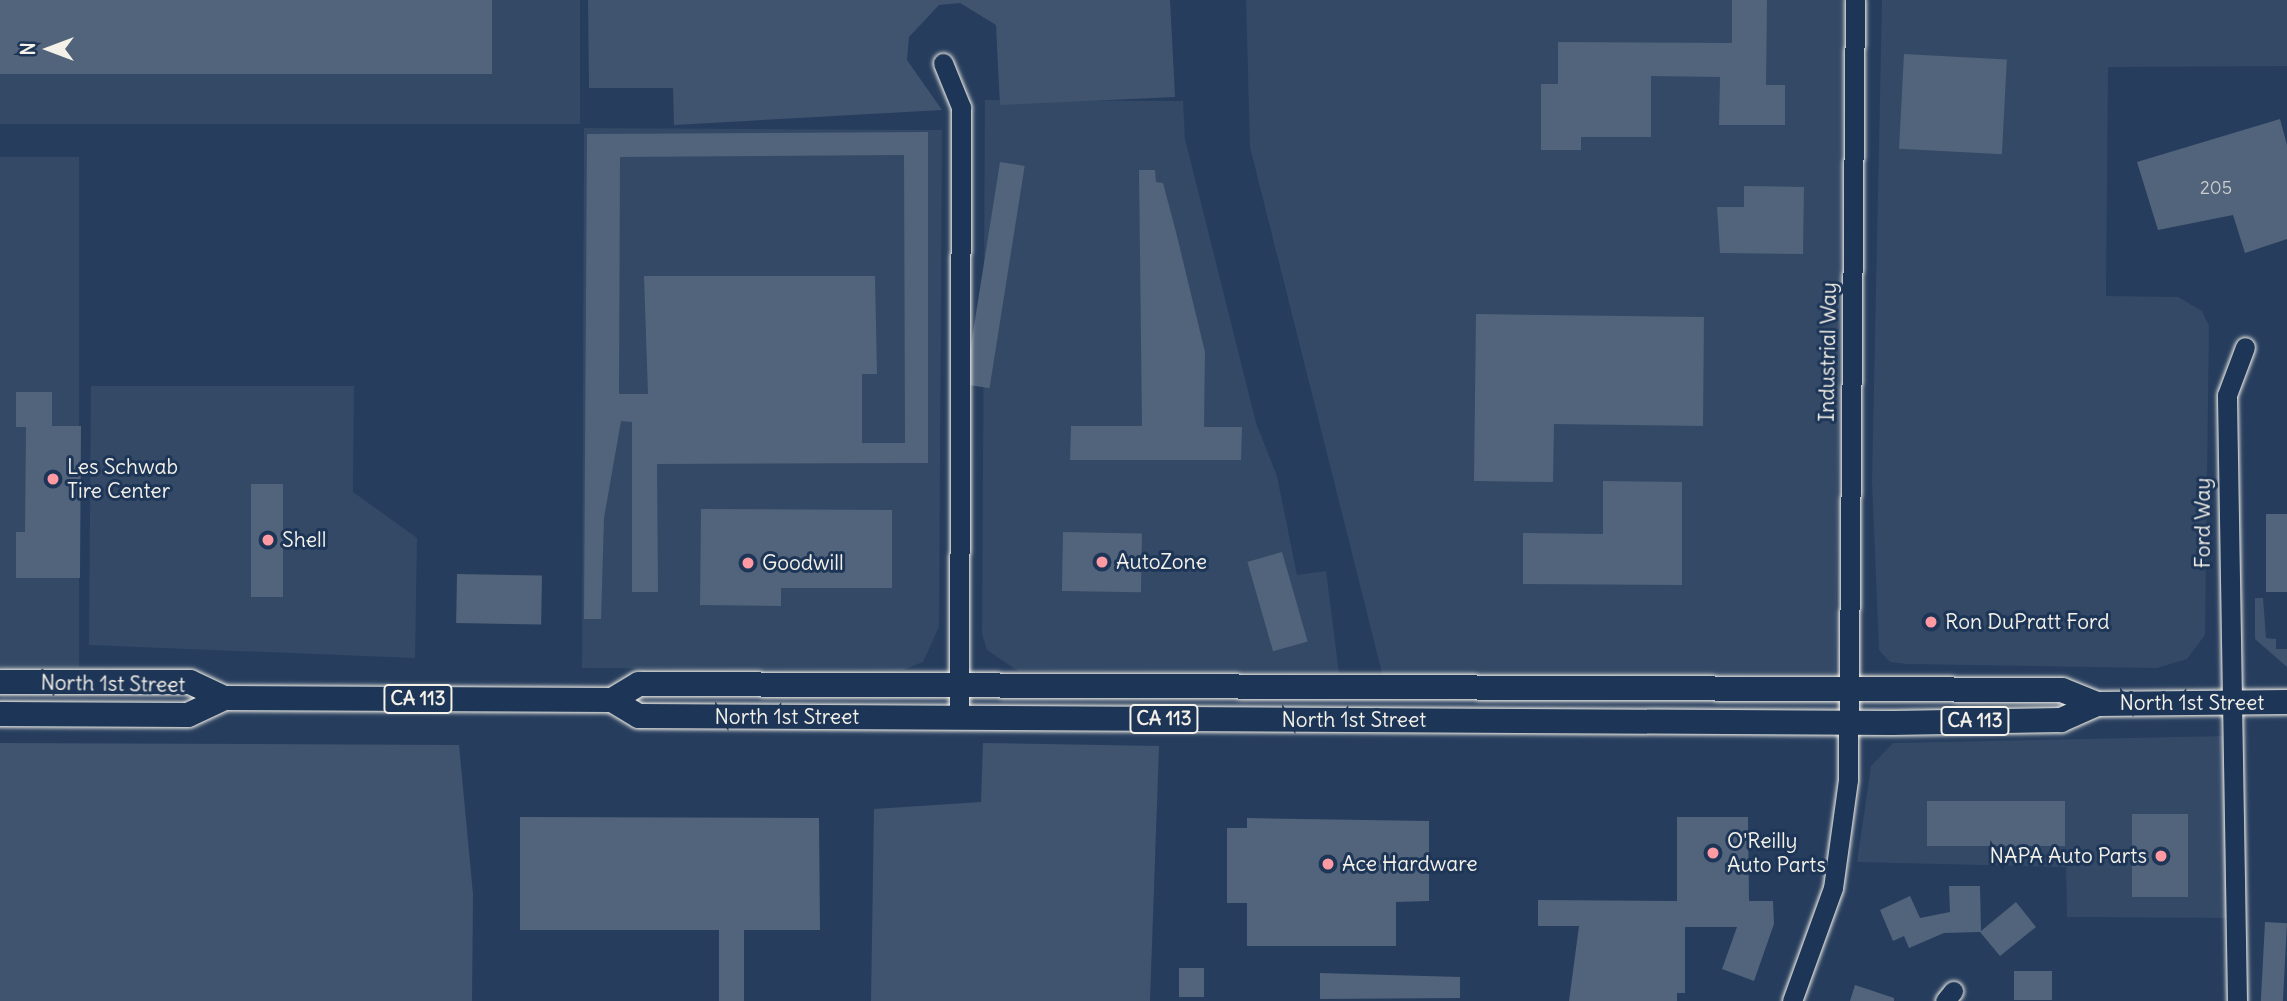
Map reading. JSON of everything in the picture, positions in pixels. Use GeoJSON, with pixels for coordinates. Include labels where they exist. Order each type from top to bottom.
{"type":"FeatureCollection","features":[{"type":"Feature","properties":{"kind":"main road","name":"North 1st Street"},"geometry":{"type":"LineString","coordinates":[[0,682],[190,682],[224,698],[612,700],[639,716],[959,718],[1849,706],[2062,690],[2097,704],[2287,702]]}},
{"type":"Feature","properties":{"kind":"main road","name":"North 1st Street"},"geometry":{"type":"LineString","coordinates":[[612,700],[639,684],[959,685],[1849,706]]}},
{"type":"Feature","properties":{"kind":"main road","name":"North 1st Street"},"geometry":{"type":"LineString","coordinates":[[0,714],[188,715],[224,698]]}},
{"type":"Feature","properties":{"kind":"street","name":"Industrial Way"},"geometry":{"type":"LineString","coordinates":[[1793,1001],[1833,888],[1849,706],[1855,0]]}},
{"type":"Feature","properties":{"kind":"street"},"geometry":{"type":"LineString","coordinates":[[943,63],[961,107],[959,718]]}},
{"type":"Feature","properties":{"kind":"street","name":"Ford Way"},"geometry":{"type":"LineString","coordinates":[[2237,1001],[2227,395],[2245,347]]}},
{"type":"Feature","properties":{"kind":"shaded area"},"geometry":{"type":"Polygon","coordinates":[[[0,0],[580,0],[580,124],[0,124],[0,0]]]}},
{"type":"Feature","properties":{"kind":"shaded area"},"geometry":{"type":"Polygon","coordinates":[[[588,0],[1170,0],[1175,97],[1000,105],[996,25],[960,3],[939,5],[909,37],[907,60],[942,110],[674,125],[673,88],[589,88],[588,0]]]}},
{"type":"Feature","properties":{"kind":"shaded area"},"geometry":{"type":"Polygon","coordinates":[[[1246,0],[1844,0],[1835,674],[1383,677],[1250,147],[1246,0]]]}},
{"type":"Feature","properties":{"kind":"shaded area"},"geometry":{"type":"Polygon","coordinates":[[[1882,0],[2287,0],[2287,66],[2108,67],[2106,296],[2178,297],[2202,311],[2209,326],[2205,635],[2187,659],[2157,668],[1907,664],[1890,662],[1879,650],[1872,481],[1882,0]]]}},
{"type":"Feature","properties":{"kind":"shaded area"},"geometry":{"type":"Polygon","coordinates":[[[985,100],[1183,101],[1185,139],[1256,423],[1277,476],[1297,575],[1326,571],[1339,673],[1018,671],[987,650],[982,634],[985,100]]]}},
{"type":"Feature","properties":{"kind":"shaded area"},"geometry":{"type":"Polygon","coordinates":[[[584,128],[942,130],[939,627],[923,662],[903,670],[582,668],[584,128]]]}},
{"type":"Feature","properties":{"kind":"shaded area"},"geometry":{"type":"Polygon","coordinates":[[[0,157],[79,157],[79,667],[0,667],[0,157]]]}},
{"type":"Feature","properties":{"kind":"shaded area"},"geometry":{"type":"Polygon","coordinates":[[[91,386],[354,386],[353,492],[417,538],[415,658],[89,645],[91,386]]]}},
{"type":"Feature","properties":{"kind":"shaded area"},"geometry":{"type":"Polygon","coordinates":[[[2255,598],[2263,598],[2266,638],[2276,639],[2276,649],[2287,649],[2287,667],[2255,639],[2255,598]]]}},
{"type":"Feature","properties":{"kind":"shaded area"},"geometry":{"type":"Polygon","coordinates":[[[2227,736],[2226,918],[2067,917],[2066,867],[1857,862],[1871,766],[1893,743],[2227,736]]]}},
{"type":"Feature","properties":{"kind":"shaded area"},"geometry":{"type":"Polygon","coordinates":[[[0,743],[459,745],[473,894],[472,1001],[0,1001],[0,743]]]}},
{"type":"Feature","properties":{"kind":"shaded area"},"geometry":{"type":"Polygon","coordinates":[[[983,743],[1159,746],[1150,1001],[871,1001],[874,809],[981,802],[983,743]]]}},
{"type":"Feature","properties":{"kind":"building"},"geometry":{"type":"Polygon","coordinates":[[[0,0],[492,0],[492,74],[0,74],[0,0]]]}},
{"type":"Feature","properties":{"kind":"building"},"geometry":{"type":"Polygon","coordinates":[[[1732,0],[1767,0],[1766,85],[1785,85],[1785,125],[1719,125],[1720,77],[1651,76],[1651,137],[1581,137],[1581,150],[1541,150],[1541,84],[1558,84],[1558,42],[1732,43],[1732,0]]]}},
{"type":"Feature","properties":{"kind":"building"},"geometry":{"type":"Polygon","coordinates":[[[1904,54],[2007,59],[2002,154],[1899,149],[1904,54]]]}},
{"type":"Feature","properties":{"kind":"building"},"geometry":{"type":"Polygon","coordinates":[[[2280,119],[2287,145],[2287,239],[2245,253],[2233,215],[2158,230],[2137,162],[2280,119]]]}},
{"type":"Feature","properties":{"kind":"building"},"geometry":{"type":"Polygon","coordinates":[[[928,132],[928,463],[657,464],[658,592],[632,592],[632,422],[621,421],[604,518],[601,619],[584,619],[587,134],[928,132]],[[904,155],[620,157],[619,394],[648,394],[644,276],[875,276],[877,374],[862,374],[862,443],[905,443],[904,155]]]}},
{"type":"Feature","properties":{"kind":"building"},"geometry":{"type":"Polygon","coordinates":[[[1000,162],[1025,166],[989,388],[965,384],[1000,162]]]}},
{"type":"Feature","properties":{"kind":"building"},"geometry":{"type":"Polygon","coordinates":[[[1139,170],[1155,170],[1156,182],[1163,183],[1176,232],[1205,352],[1204,427],[1242,427],[1241,460],[1070,460],[1071,426],[1142,426],[1139,170]]]}},
{"type":"Feature","properties":{"kind":"building"},"geometry":{"type":"Polygon","coordinates":[[[1744,186],[1804,187],[1803,254],[1720,253],[1717,207],[1744,207],[1744,186]]]}},
{"type":"Feature","properties":{"kind":"building"},"geometry":{"type":"Polygon","coordinates":[[[1476,314],[1704,317],[1703,426],[1554,424],[1553,482],[1474,481],[1476,314]]]}},
{"type":"Feature","properties":{"kind":"building","name":"Les Schwab Tire Center"},"geometry":{"type":"Polygon","coordinates":[[[16,392],[52,392],[52,426],[81,426],[80,578],[16,578],[16,532],[25,532],[26,427],[16,427],[16,392]]]}},
{"type":"Feature","properties":{"kind":"building"},"geometry":{"type":"Polygon","coordinates":[[[1603,481],[1682,482],[1682,585],[1523,584],[1523,533],[1603,534],[1603,481]]]}},
{"type":"Feature","properties":{"kind":"building","name":"Shell"},"geometry":{"type":"Polygon","coordinates":[[[251,484],[283,484],[283,597],[251,597],[251,484]]]}},
{"type":"Feature","properties":{"kind":"building"},"geometry":{"type":"Polygon","coordinates":[[[701,509],[892,510],[892,588],[781,588],[781,606],[700,605],[701,509]]]}},
{"type":"Feature","properties":{"kind":"building"},"geometry":{"type":"Polygon","coordinates":[[[2266,514],[2287,514],[2287,592],[2266,592],[2266,514]]]}},
{"type":"Feature","properties":{"kind":"building","name":"AutoZone"},"geometry":{"type":"Polygon","coordinates":[[[1063,532],[1142,533],[1141,592],[1062,591],[1063,532]]]}},
{"type":"Feature","properties":{"kind":"building"},"geometry":{"type":"Polygon","coordinates":[[[1282,552],[1308,641],[1273,651],[1247,562],[1282,552]]]}},
{"type":"Feature","properties":{"kind":"building"},"geometry":{"type":"Polygon","coordinates":[[[457,574],[542,575],[541,624],[456,623],[457,574]]]}},
{"type":"Feature","properties":{"kind":"building"},"geometry":{"type":"Polygon","coordinates":[[[1927,801],[2065,801],[2065,846],[1927,846],[1927,801]]]}},
{"type":"Feature","properties":{"kind":"building","name":"NAPA Auto Parts"},"geometry":{"type":"Polygon","coordinates":[[[2132,814],[2188,814],[2188,897],[2132,897],[2132,814]]]}},
{"type":"Feature","properties":{"kind":"building"},"geometry":{"type":"Polygon","coordinates":[[[520,817],[819,818],[820,930],[744,930],[744,1001],[719,1001],[719,930],[520,930],[520,817]]]}},
{"type":"Feature","properties":{"kind":"building"},"geometry":{"type":"Polygon","coordinates":[[[1677,817],[1748,817],[1749,901],[1773,901],[1774,924],[1754,981],[1722,969],[1737,927],[1685,927],[1685,993],[1677,993],[1677,1001],[1569,1001],[1579,926],[1538,926],[1538,900],[1677,901],[1677,817]]]}},
{"type":"Feature","properties":{"kind":"building","name":"Ace Hardware"},"geometry":{"type":"Polygon","coordinates":[[[1247,818],[1429,821],[1429,901],[1396,902],[1396,946],[1247,946],[1247,903],[1227,903],[1227,828],[1247,828],[1247,818]]]}},
{"type":"Feature","properties":{"kind":"building"},"geometry":{"type":"Polygon","coordinates":[[[1949,886],[1980,886],[1981,931],[2016,902],[2036,927],[2000,956],[1980,932],[1944,933],[1909,948],[1904,936],[1893,941],[1880,910],[1910,896],[1920,918],[1950,912],[1949,886]]]}},
{"type":"Feature","properties":{"kind":"building"},"geometry":{"type":"Polygon","coordinates":[[[2265,922],[2287,923],[2283,1001],[2261,1001],[2265,922]]]}},
{"type":"Feature","properties":{"kind":"building"},"geometry":{"type":"Polygon","coordinates":[[[1179,968],[1204,968],[1204,997],[1179,997],[1179,968]]]}},
{"type":"Feature","properties":{"kind":"building"},"geometry":{"type":"Polygon","coordinates":[[[2014,971],[2052,971],[2052,1000],[2014,1000],[2014,971]]]}},
{"type":"Feature","properties":{"kind":"building"},"geometry":{"type":"Polygon","coordinates":[[[1320,973],[1460,977],[1460,998],[1320,999],[1320,973]]]}},
{"type":"Feature","properties":{"kind":"building"},"geometry":{"type":"Polygon","coordinates":[[[1855,985],[1894,998],[1894,1001],[1850,1001],[1855,985]]]}},
{"type":"Feature","properties":{"kind":"place","name":"Les Schwab Tire Center"},"geometry":{"type":"Point","coordinates":[53,479]}},
{"type":"Feature","properties":{"kind":"place","name":"Shell"},"geometry":{"type":"Point","coordinates":[268,540]}},
{"type":"Feature","properties":{"kind":"place","name":"AutoZone"},"geometry":{"type":"Point","coordinates":[1102,562]}},
{"type":"Feature","properties":{"kind":"place","name":"Goodwill"},"geometry":{"type":"Point","coordinates":[748,563]}},
{"type":"Feature","properties":{"kind":"place","name":"Ron DuPratt Ford"},"geometry":{"type":"Point","coordinates":[1931,622]}},
{"type":"Feature","properties":{"kind":"place","name":"O'Reilly Auto Parts"},"geometry":{"type":"Point","coordinates":[1713,853]}},
{"type":"Feature","properties":{"kind":"place","name":"NAPA Auto Parts"},"geometry":{"type":"Point","coordinates":[2161,856]}},
{"type":"Feature","properties":{"kind":"place","name":"Ace Hardware"},"geometry":{"type":"Point","coordinates":[1328,864]}}]}
